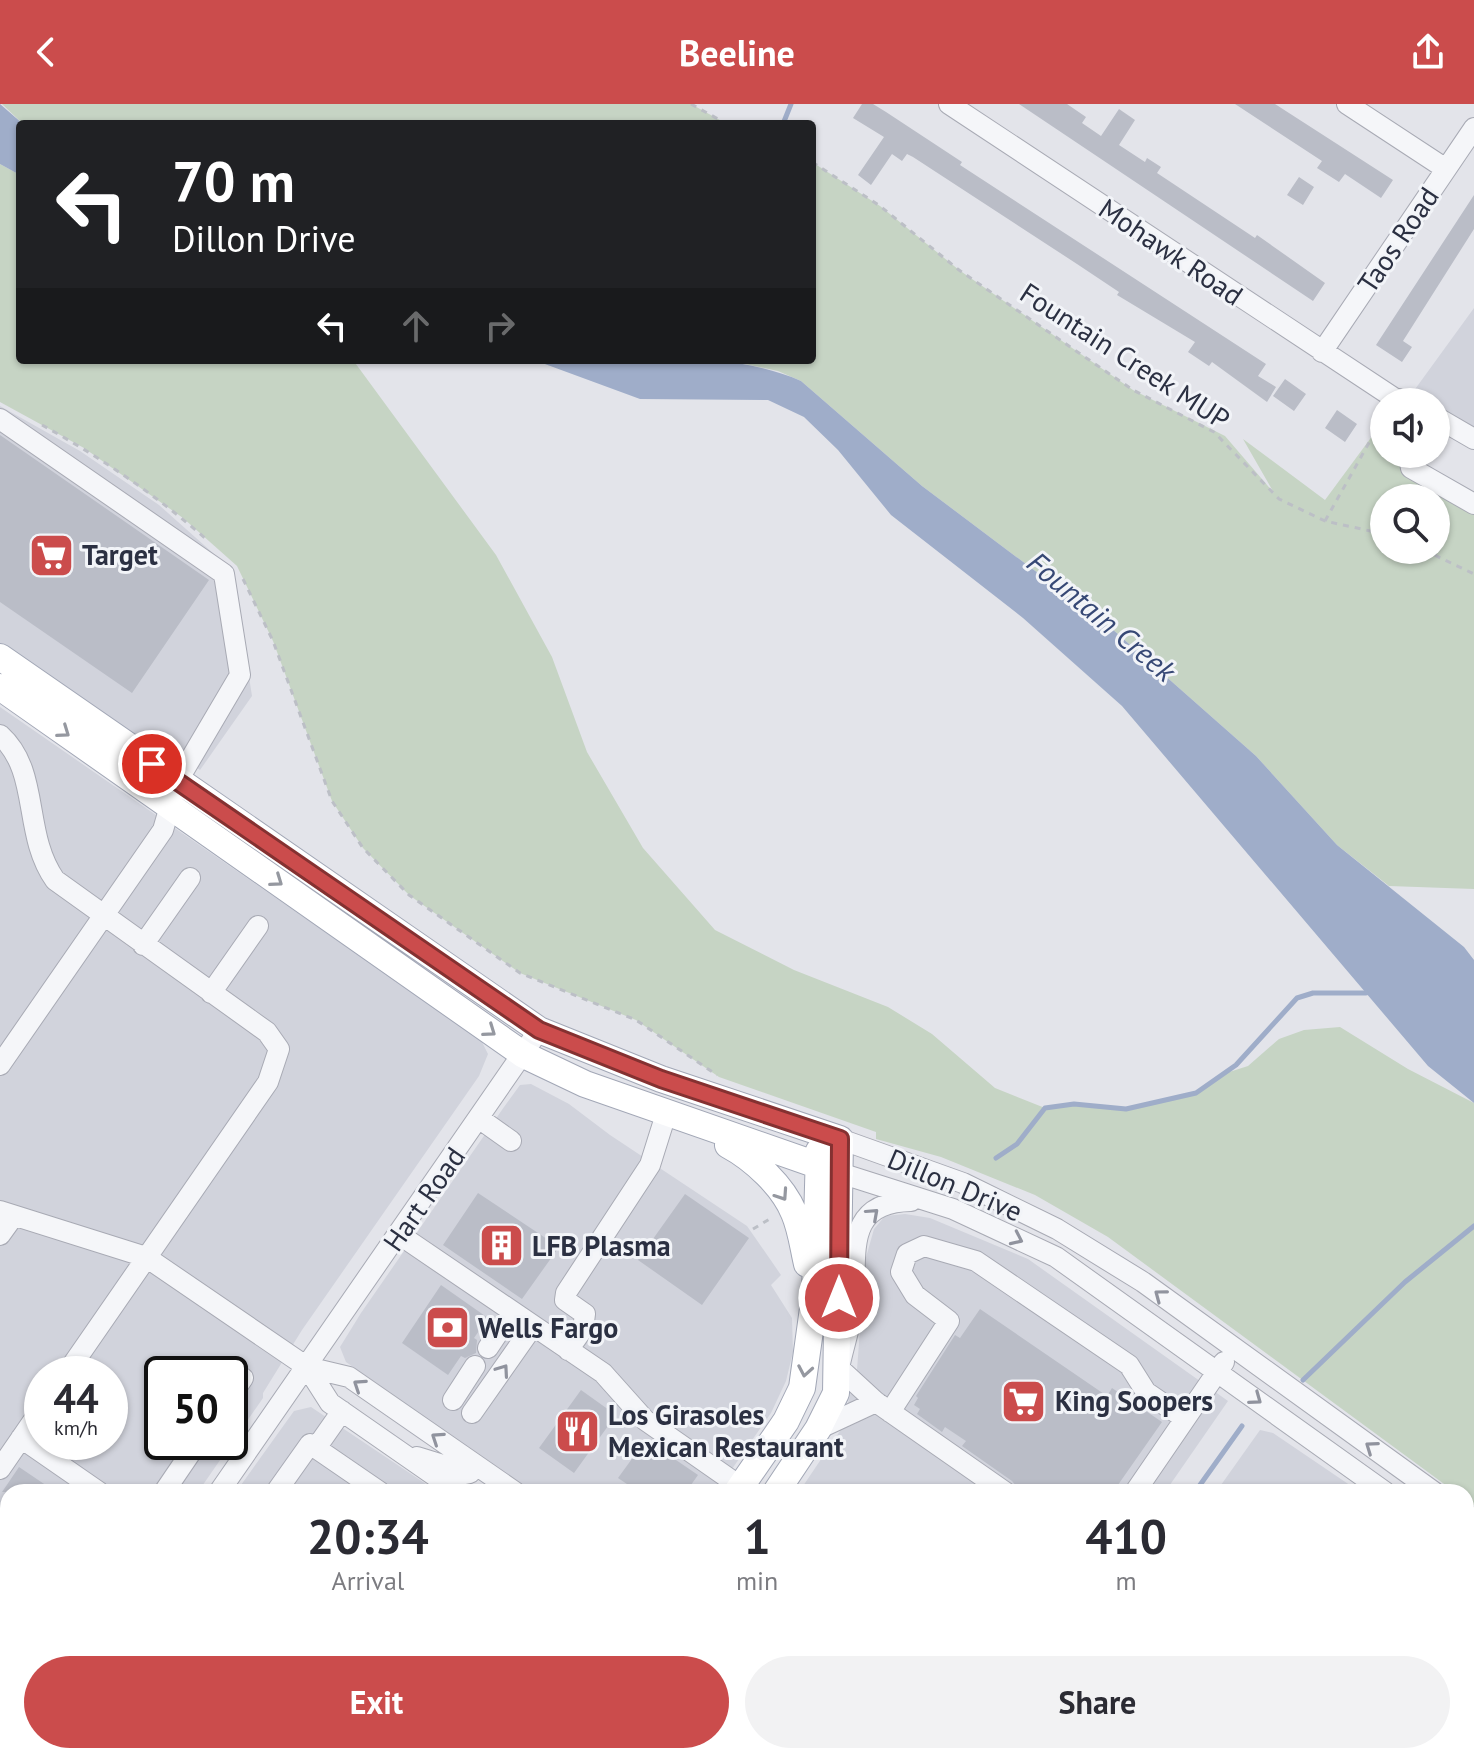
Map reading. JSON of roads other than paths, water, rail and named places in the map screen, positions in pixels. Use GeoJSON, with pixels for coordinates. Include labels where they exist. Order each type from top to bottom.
{"type":"FeatureCollection","features":[{"type":"Feature","properties":{"kind":"main road","name":"Dillon Drive"},"geometry":{"type":"LineString","coordinates":[[0,657],[173,794],[524,1055],[585,1084],[829,1170]]}},
{"type":"Feature","properties":{"kind":"main road","name":"Dillon Drive"},"geometry":{"type":"LineString","coordinates":[[0,687],[173,794],[539,1030],[661,1079],[830,1135]]}},
{"type":"Feature","properties":{"kind":"main road"},"geometry":{"type":"LineString","coordinates":[[671,1116],[745,1154],[774,1183],[794,1213],[815,1294]]}},
{"type":"Feature","properties":{"kind":"main road"},"geometry":{"type":"LineString","coordinates":[[781,1484],[818,1429],[836,1393],[839,1368],[830,1135]]}},
{"type":"Feature","properties":{"kind":"main road"},"geometry":{"type":"LineString","coordinates":[[742,1484],[786,1421],[802,1388],[829,1170]]}},
{"type":"Feature","properties":{"kind":"street","name":"Mohawk Road"},"geometry":{"type":"LineString","coordinates":[[949,104],[1372,388]]}},
{"type":"Feature","properties":{"kind":"street"},"geometry":{"type":"LineString","coordinates":[[1347,104],[1446,169]]}},
{"type":"Feature","properties":{"kind":"street","name":"Taos Road"},"geometry":{"type":"LineString","coordinates":[[1322,352],[1474,128]]}},
{"type":"Feature","properties":{"kind":"street"},"geometry":{"type":"LineString","coordinates":[[0,419],[224,574],[240,675],[173,794],[163,830],[0,1065]]}},
{"type":"Feature","properties":{"kind":"street"},"geometry":{"type":"LineString","coordinates":[[1450,427],[1474,439]]}},
{"type":"Feature","properties":{"kind":"street"},"geometry":{"type":"LineString","coordinates":[[1424,468],[1474,504]]}},
{"type":"Feature","properties":{"kind":"street"},"geometry":{"type":"LineString","coordinates":[[0,735],[22,765],[34,835],[45,866],[55,880],[267,1032],[279,1049],[279,1057],[268,1082],[78,1356]]}},
{"type":"Feature","properties":{"kind":"street"},"geometry":{"type":"LineString","coordinates":[[143,945],[190,878]]}},
{"type":"Feature","properties":{"kind":"street"},"geometry":{"type":"LineString","coordinates":[[211,993],[258,926]]}},
{"type":"Feature","properties":{"kind":"street","name":"Hart Road"},"geometry":{"type":"LineString","coordinates":[[225,1484],[400,1235],[539,1030]]}},
{"type":"Feature","properties":{"kind":"street"},"geometry":{"type":"LineString","coordinates":[[568,1350],[583,1329],[585,1314],[565,1300],[566,1293],[650,1165],[671,1116]]}},
{"type":"Feature","properties":{"kind":"street"},"geometry":{"type":"LineString","coordinates":[[480,1119],[511,1141]]}},
{"type":"Feature","properties":{"kind":"street","name":"Dillon Drive"},"geometry":{"type":"LineString","coordinates":[[830,1135],[963,1183],[1057,1229],[1143,1282],[1423,1484]]}},
{"type":"Feature","properties":{"kind":"street","name":"Dillon Drive"},"geometry":{"type":"LineString","coordinates":[[829,1170],[953,1209],[1056,1257],[1374,1484]]}},
{"type":"Feature","properties":{"kind":"street"},"geometry":{"type":"LineString","coordinates":[[923,1201],[890,1201],[864,1219],[853,1249],[853,1306],[839,1368],[883,1407],[994,1484]]}},
{"type":"Feature","properties":{"kind":"street"},"geometry":{"type":"LineString","coordinates":[[0,1235],[6,1214],[146,1257],[307,1367],[349,1377],[503,1484]]}},
{"type":"Feature","properties":{"kind":"street"},"geometry":{"type":"LineString","coordinates":[[400,1235],[603,1373],[645,1420],[732,1484]]}},
{"type":"Feature","properties":{"kind":"street"},"geometry":{"type":"LineString","coordinates":[[818,1429],[883,1407],[949,1321],[915,1295],[901,1272],[907,1254],[924,1246],[976,1261],[1129,1365],[1146,1392],[1184,1418]]}},
{"type":"Feature","properties":{"kind":"street"},"geometry":{"type":"LineString","coordinates":[[488,1348],[512,1312]]}},
{"type":"Feature","properties":{"kind":"street"},"geometry":{"type":"LineString","coordinates":[[472,1413],[533,1326]]}},
{"type":"Feature","properties":{"kind":"street"},"geometry":{"type":"LineString","coordinates":[[1140,1484],[1233,1349]]}},
{"type":"Feature","properties":{"kind":"street"},"geometry":{"type":"LineString","coordinates":[[453,1400],[475,1366]]}},
{"type":"Feature","properties":{"kind":"street"},"geometry":{"type":"LineString","coordinates":[[307,1367],[330,1403],[446,1484]]}},
{"type":"Feature","properties":{"kind":"street"},"geometry":{"type":"LineString","coordinates":[[316,1448],[342,1411]]}},
{"type":"Feature","properties":{"kind":"street"},"geometry":{"type":"LineString","coordinates":[[0,1469],[24,1434]]}},
{"type":"Feature","properties":{"kind":"street"},"geometry":{"type":"LineString","coordinates":[[21,1438],[87,1484]]}},
{"type":"Feature","properties":{"kind":"street"},"geometry":{"type":"LineString","coordinates":[[282,1484],[310,1444],[368,1484]]}},
{"type":"Feature","properties":{"kind":"street"},"geometry":{"type":"LineString","coordinates":[[401,1453],[430,1460],[460,1475],[470,1473],[476,1465]]}},
{"type":"Feature","properties":{"kind":"street"},"geometry":{"type":"LineString","coordinates":[[169,1484],[186,1460]]}},
{"type":"Feature","properties":{"kind":"water"},"geometry":{"type":"Polygon","coordinates":[[[0,104],[18,120],[16,173],[0,164],[0,104]]]}},
{"type":"Feature","properties":{"kind":"water","name":"Fountain Creek"},"geometry":{"type":"Polygon","coordinates":[[[545,364],[744,364],[801,381],[922,486],[1111,628],[1256,756],[1337,845],[1464,947],[1474,960],[1474,1103],[1428,1066],[1122,706],[1023,618],[891,515],[838,450],[804,417],[768,400],[640,399],[545,364]]]}},
{"type":"Feature","properties":{"kind":"waterway"},"geometry":{"type":"LineString","coordinates":[[785,120],[791,104]]}},
{"type":"Feature","properties":{"kind":"waterway"},"geometry":{"type":"LineString","coordinates":[[996,1158],[1017,1144],[1045,1108],[1074,1104],[1126,1109],[1196,1093],[1236,1065],[1297,998],[1313,993],[1366,993]]}},
{"type":"Feature","properties":{"kind":"waterway"},"geometry":{"type":"LineString","coordinates":[[1303,1380],[1405,1282],[1474,1226]]}},
{"type":"Feature","properties":{"kind":"waterway"},"geometry":{"type":"LineString","coordinates":[[1201,1484],[1242,1426]]}},
{"type":"Feature","properties":{"kind":"place","name":"Target"},"geometry":{"type":"Point","coordinates":[51,555]}},
{"type":"Feature","properties":{"kind":"place","name":"LFB Plasma"},"geometry":{"type":"Point","coordinates":[501,1246]}},
{"type":"Feature","properties":{"kind":"place","name":"Wells Fargo"},"geometry":{"type":"Point","coordinates":[447,1328]}},
{"type":"Feature","properties":{"kind":"place","name":"King Soopers"},"geometry":{"type":"Point","coordinates":[1024,1401]}},
{"type":"Feature","properties":{"kind":"place","name":"Los Girasoles Mexican Restaurant"},"geometry":{"type":"Point","coordinates":[577,1431]}}]}
